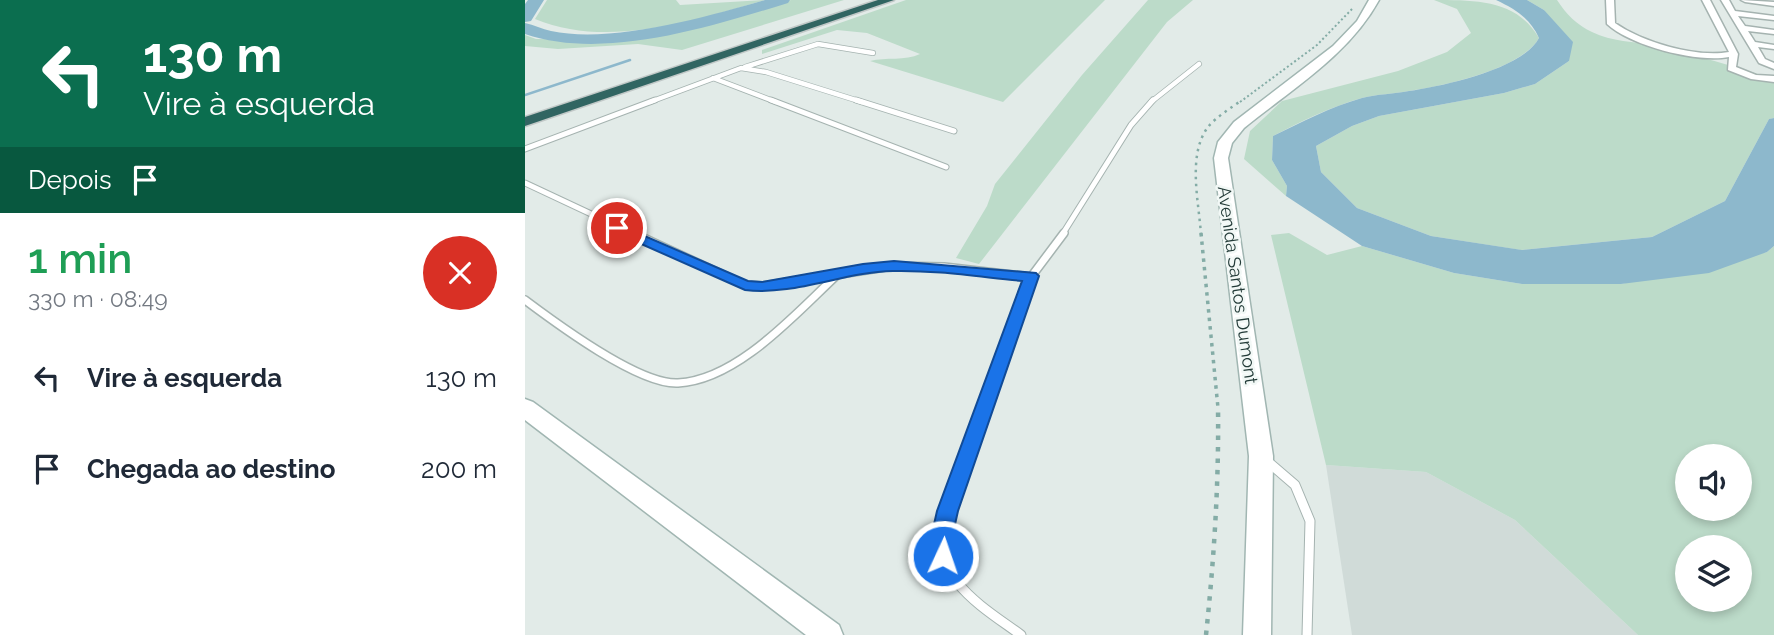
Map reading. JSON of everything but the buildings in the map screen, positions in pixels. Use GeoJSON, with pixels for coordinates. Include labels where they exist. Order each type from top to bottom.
{"type":"FeatureCollection","features":[{"type":"Feature","properties":{"kind":"highway"},"geometry":{"type":"LineString","coordinates":[[525,115],[867,0]]}},
{"type":"Feature","properties":{"kind":"highway"},"geometry":{"type":"LineString","coordinates":[[525,124],[888,0]]}},
{"type":"Feature","properties":{"kind":"main road","name":"Avenida Santos Dumont"},"geometry":{"type":"LineString","coordinates":[[1257,635],[1261,456],[1221,158],[1225,142],[1239,125],[1336,48],[1361,23],[1374,0]]}},
{"type":"Feature","properties":{"kind":"main road"},"geometry":{"type":"LineString","coordinates":[[525,408],[829,635]]}},
{"type":"Feature","properties":{"kind":"street"},"geometry":{"type":"LineString","coordinates":[[1610,0],[1611,24],[1621,32],[1663,47],[1717,57],[1734,54]]}},
{"type":"Feature","properties":{"kind":"street"},"geometry":{"type":"LineString","coordinates":[[1706,0],[1734,54],[1731,68],[1754,77],[1774,79]]}},
{"type":"Feature","properties":{"kind":"street"},"geometry":{"type":"LineString","coordinates":[[1725,0],[1762,61],[1774,66]]}},
{"type":"Feature","properties":{"kind":"street"},"geometry":{"type":"LineString","coordinates":[[1745,0],[1774,4]]}},
{"type":"Feature","properties":{"kind":"street"},"geometry":{"type":"LineString","coordinates":[[1733,13],[1774,18]]}},
{"type":"Feature","properties":{"kind":"street"},"geometry":{"type":"LineString","coordinates":[[1742,29],[1774,32]]}},
{"type":"Feature","properties":{"kind":"street"},"geometry":{"type":"LineString","coordinates":[[1751,44],[1774,47]]}},
{"type":"Feature","properties":{"kind":"lane"},"geometry":{"type":"LineString","coordinates":[[525,149],[713,78],[818,44],[873,53]]}},
{"type":"Feature","properties":{"kind":"lane"},"geometry":{"type":"LineString","coordinates":[[1021,635],[958,587],[946,570],[941,542],[948,511],[1031,276],[1056,245],[1131,125],[1150,103],[1199,64]]}},
{"type":"Feature","properties":{"kind":"lane"},"geometry":{"type":"LineString","coordinates":[[741,68],[766,72],[954,131]]}},
{"type":"Feature","properties":{"kind":"lane"},"geometry":{"type":"LineString","coordinates":[[713,78],[946,167]]}},
{"type":"Feature","properties":{"kind":"lane"},"geometry":{"type":"LineString","coordinates":[[525,183],[745,285],[779,286],[839,273],[918,266],[1031,276]]}},
{"type":"Feature","properties":{"kind":"lane"},"geometry":{"type":"LineString","coordinates":[[525,300],[639,373],[675,384],[703,377],[730,365],[766,339],[839,273]]}},
{"type":"Feature","properties":{"kind":"lane"},"geometry":{"type":"LineString","coordinates":[[1261,456],[1295,485],[1310,521],[1307,635]]}},
{"type":"Feature","properties":{"kind":"shaded area"},"geometry":{"type":"Polygon","coordinates":[[[1326,465],[1426,472],[1515,520],[1638,635],[1352,635],[1326,465]]]}},
{"type":"Feature","properties":{"kind":"green space"},"geometry":{"type":"Polygon","coordinates":[[[547,0],[676,0],[680,5],[765,0],[650,29],[591,32],[563,28],[535,19],[547,0]]]}},
{"type":"Feature","properties":{"kind":"green space"},"geometry":{"type":"Polygon","coordinates":[[[791,0],[844,0],[682,50],[638,44],[558,49],[525,46],[525,35],[536,39],[619,39],[721,20],[791,0]]]}},
{"type":"Feature","properties":{"kind":"green space"},"geometry":{"type":"Polygon","coordinates":[[[906,0],[1105,0],[1003,102],[870,61],[920,54],[867,33],[837,30],[762,54],[762,50],[906,0]]]}},
{"type":"Feature","properties":{"kind":"green space"},"geometry":{"type":"Polygon","coordinates":[[[1148,0],[1193,0],[1167,22],[979,264],[956,258],[987,206],[995,184],[1082,75],[1148,0]]]}},
{"type":"Feature","properties":{"kind":"green space"},"geometry":{"type":"Polygon","coordinates":[[[1434,0],[1480,2],[1507,9],[1530,25],[1539,38],[1516,59],[1481,74],[1424,89],[1362,98],[1327,110],[1273,136],[1272,160],[1287,186],[1286,196],[1244,159],[1250,131],[1282,101],[1398,71],[1447,52],[1471,33],[1457,9],[1434,0]]]}},
{"type":"Feature","properties":{"kind":"green space"},"geometry":{"type":"Polygon","coordinates":[[[1527,0],[1557,0],[1568,14],[1587,29],[1615,40],[1685,53],[1774,79],[1774,118],[1769,119],[1725,201],[1652,237],[1521,250],[1431,236],[1357,208],[1321,172],[1316,146],[1352,126],[1379,116],[1504,93],[1535,84],[1569,61],[1544,10],[1527,0]]]}},
{"type":"Feature","properties":{"kind":"green space"},"geometry":{"type":"Polygon","coordinates":[[[1289,233],[1327,255],[1362,246],[1454,273],[1522,284],[1621,284],[1767,252],[1774,246],[1774,635],[1638,635],[1515,520],[1426,472],[1326,465],[1271,235],[1289,233]]]}},
{"type":"Feature","properties":{"kind":"water"},"geometry":{"type":"Polygon","coordinates":[[[1496,0],[1527,0],[1544,10],[1573,42],[1569,61],[1535,84],[1504,93],[1379,116],[1352,126],[1316,146],[1321,172],[1357,208],[1431,236],[1522,250],[1652,237],[1725,201],[1769,119],[1774,118],[1774,246],[1767,252],[1709,273],[1621,284],[1522,284],[1454,273],[1362,246],[1286,196],[1287,186],[1272,160],[1273,136],[1327,110],[1362,98],[1424,89],[1481,74],[1517,59],[1530,49],[1539,38],[1531,25],[1516,11],[1496,0]]]}},
{"type":"Feature","properties":{"kind":"waterway"},"geometry":{"type":"LineString","coordinates":[[525,17],[536,0]]}},
{"type":"Feature","properties":{"kind":"waterway"},"geometry":{"type":"LineString","coordinates":[[525,28],[549,36],[579,39],[614,37],[689,25],[782,0]]}},
{"type":"Feature","properties":{"kind":"waterway"},"geometry":{"type":"LineString","coordinates":[[525,95],[630,60]]}},
{"type":"Feature","properties":{"kind":"route"},"geometry":{"type":"LineString","coordinates":[[617,228],[745,285],[762,287],[894,266],[1031,276],[948,511],[941,542],[943,556]]}}]}
